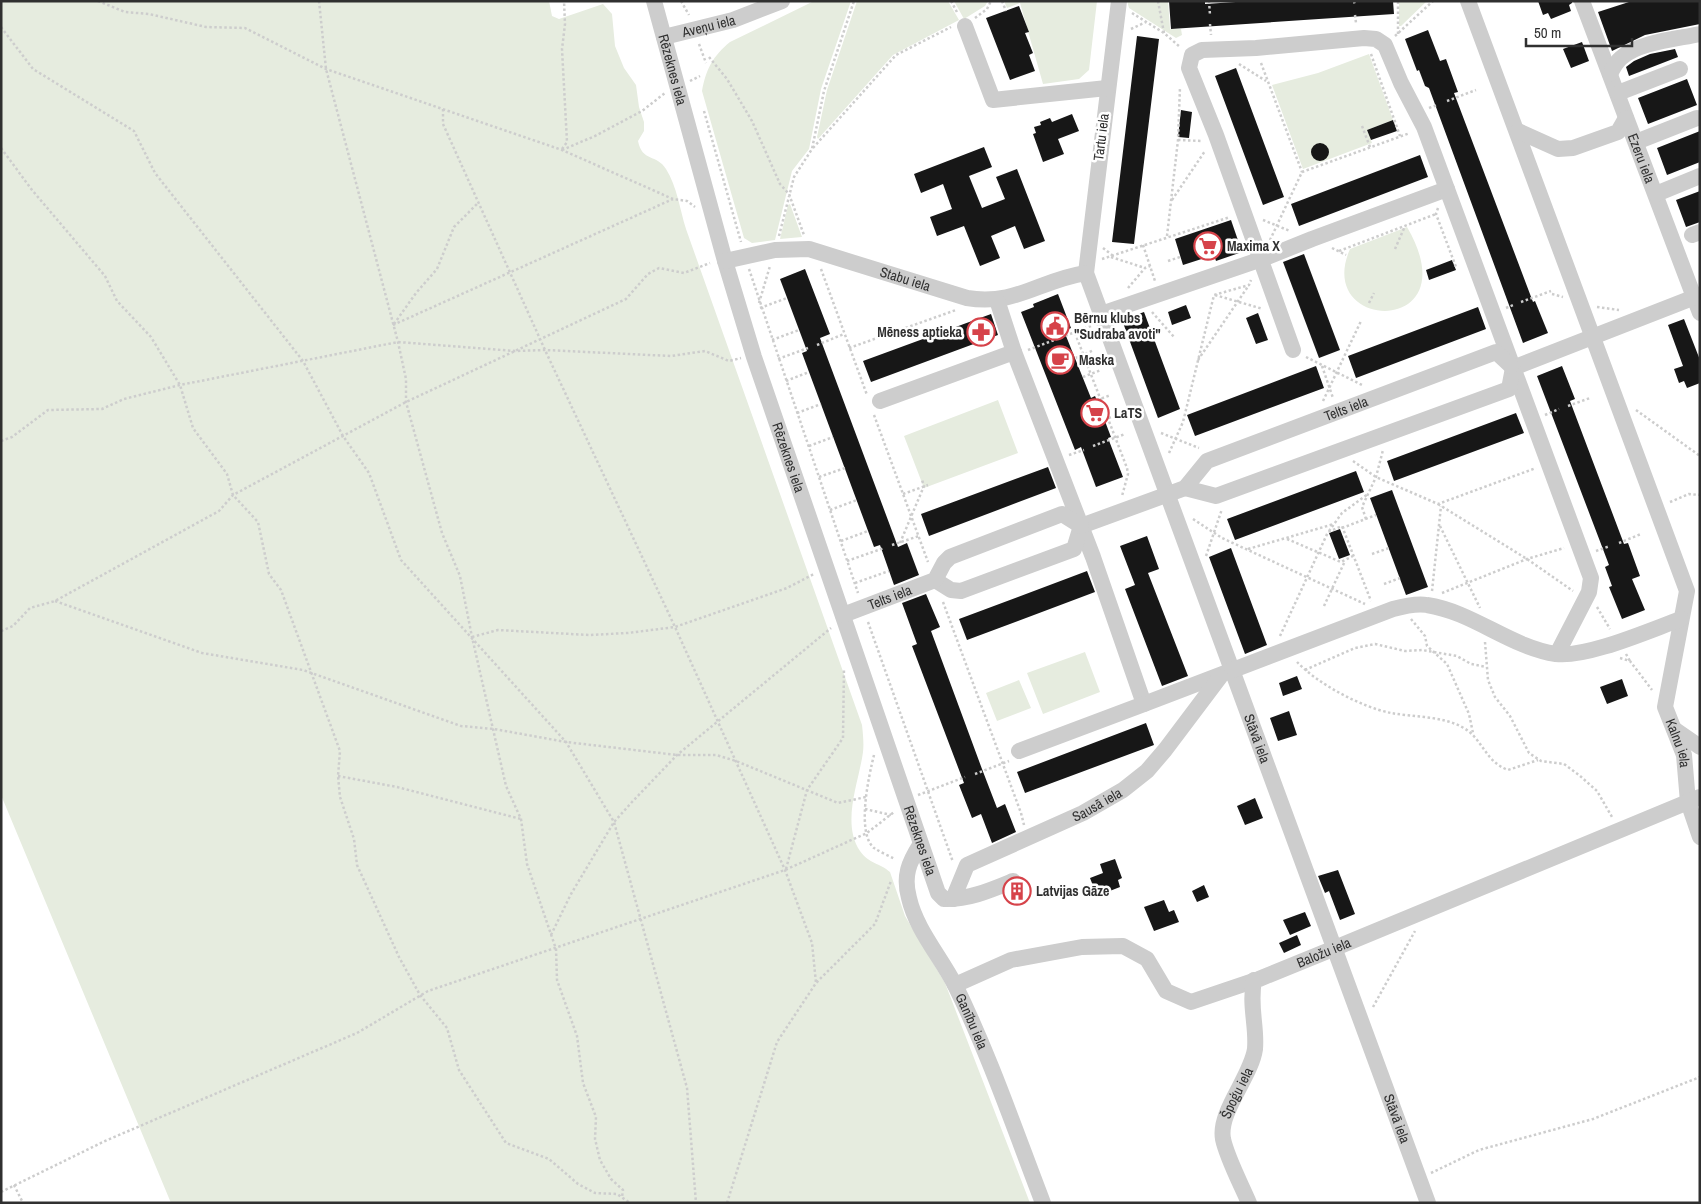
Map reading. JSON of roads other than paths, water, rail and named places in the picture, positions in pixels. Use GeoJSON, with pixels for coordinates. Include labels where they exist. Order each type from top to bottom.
{"type":"FeatureCollection","features":[{"type":"Feature","properties":{"kind":"street","name":"Rēzeknes iela"},"geometry":{"type":"LineString","coordinates":[[654,1],[724,259],[754,357],[920,845],[938,893],[944,899],[952,899]]}},
{"type":"Feature","properties":{"kind":"street","name":"Aveņu iela"},"geometry":{"type":"LineString","coordinates":[[664,37],[733,20],[782,1]]}},
{"type":"Feature","properties":{"kind":"street","name":"Tartu iela"},"geometry":{"type":"LineString","coordinates":[[1086,269],[1119,1]]}},
{"type":"Feature","properties":{"kind":"street","name":"Kalnu iela"},"geometry":{"type":"LineString","coordinates":[[1468,1],[1688,591],[1665,707],[1684,755],[1700,837]]}},
{"type":"Feature","properties":{"kind":"street","name":"Ezeru iela"},"geometry":{"type":"LineString","coordinates":[[1582,1],[1696,296],[1700,313]]}},
{"type":"Feature","properties":{"kind":"street"},"geometry":{"type":"LineString","coordinates":[[963,24],[993,100],[1107,88]]}},
{"type":"Feature","properties":{"kind":"street"},"geometry":{"type":"LineString","coordinates":[[1610,74],[1622,56],[1657,42],[1700,34]]}},
{"type":"Feature","properties":{"kind":"street"},"geometry":{"type":"LineString","coordinates":[[1293,350],[1259,260],[1244,212],[1214,138],[1189,68],[1192,55],[1202,50],[1256,48],[1364,38],[1376,39],[1385,45],[1401,83],[1424,127],[1591,578],[1589,592],[1557,654]]}},
{"type":"Feature","properties":{"kind":"street"},"geometry":{"type":"LineString","coordinates":[[1618,94],[1680,69]]}},
{"type":"Feature","properties":{"kind":"street"},"geometry":{"type":"LineString","coordinates":[[1518,131],[1558,149],[1573,148],[1618,132],[1626,118]]}},
{"type":"Feature","properties":{"kind":"street"},"geometry":{"type":"LineString","coordinates":[[1636,142],[1697,118]]}},
{"type":"Feature","properties":{"kind":"street"},"geometry":{"type":"LineString","coordinates":[[1656,194],[1700,176]]}},
{"type":"Feature","properties":{"kind":"street"},"geometry":{"type":"LineString","coordinates":[[1101,314],[1259,260],[1312,238],[1447,189]]}},
{"type":"Feature","properties":{"kind":"street","name":"Stabu iela"},"geometry":{"type":"LineString","coordinates":[[724,259],[775,250],[809,249],[967,298],[998,300],[1010,298],[1086,269]]}},
{"type":"Feature","properties":{"kind":"street","name":"Stāvā iela"},"geometry":{"type":"LineString","coordinates":[[1086,269],[1194,564],[1227,673],[1335,948],[1428,1203]]}},
{"type":"Feature","properties":{"kind":"street"},"geometry":{"type":"LineString","coordinates":[[1513,368],[1696,296]]}},
{"type":"Feature","properties":{"kind":"street"},"geometry":{"type":"LineString","coordinates":[[998,300],[1015,353],[1081,526],[1144,704]]}},
{"type":"Feature","properties":{"kind":"street","name":"Telts iela"},"geometry":{"type":"LineString","coordinates":[[1185,488],[1207,461],[1496,352],[1513,368]]}},
{"type":"Feature","properties":{"kind":"street"},"geometry":{"type":"LineString","coordinates":[[873,402],[1015,353]]}},
{"type":"Feature","properties":{"kind":"street"},"geometry":{"type":"LineString","coordinates":[[1081,526],[1185,488],[1216,496],[1509,389],[1513,368]]}},
{"type":"Feature","properties":{"kind":"street"},"geometry":{"type":"LineString","coordinates":[[1062,514],[1081,526],[1074,549],[961,592],[952,590],[933,573],[950,557],[1062,514]]}},
{"type":"Feature","properties":{"kind":"street","name":"Telts iela"},"geometry":{"type":"LineString","coordinates":[[844,617],[933,573]]}},
{"type":"Feature","properties":{"kind":"street"},"geometry":{"type":"LineString","coordinates":[[1019,750],[1406,606],[1426,604],[1440,608],[1535,649],[1557,654],[1594,649],[1681,619]]}},
{"type":"Feature","properties":{"kind":"street","name":"Sausā iela"},"geometry":{"type":"LineString","coordinates":[[952,899],[967,865],[1083,813],[1123,790],[1147,771],[1227,673]]}},
{"type":"Feature","properties":{"kind":"street"},"geometry":{"type":"LineString","coordinates":[[1674,729],[1700,747]]}},
{"type":"Feature","properties":{"kind":"street","name":"Baložu iela"},"geometry":{"type":"LineString","coordinates":[[955,985],[1010,960],[1082,947],[1123,946],[1147,959],[1166,991],[1191,1002],[1254,980],[1335,948],[1694,799]]}},
{"type":"Feature","properties":{"kind":"street","name":"Ganību iela"},"geometry":{"type":"LineString","coordinates":[[920,845],[908,866],[906,882],[911,905],[955,985],[1043,1203]]}},
{"type":"Feature","properties":{"kind":"street"},"geometry":{"type":"LineString","coordinates":[[952,899],[980,894],[1013,881]]}},
{"type":"Feature","properties":{"kind":"street","name":"Špoģu iela"},"geometry":{"type":"LineString","coordinates":[[1249,1203],[1223,1138],[1224,1121],[1252,1062],[1254,1050],[1251,997],[1254,980]]}},
{"type":"Feature","properties":{"kind":"place","name":"Maxima X"},"geometry":{"type":"Point","coordinates":[1208,246]}},
{"type":"Feature","properties":{"kind":"place","name":"Bērnu klubs \"Sudraba avoti\""},"geometry":{"type":"Point","coordinates":[1055,326]}},
{"type":"Feature","properties":{"kind":"place","name":"Mēness aptieka"},"geometry":{"type":"Point","coordinates":[981,332]}},
{"type":"Feature","properties":{"kind":"place","name":"Maska"},"geometry":{"type":"Point","coordinates":[1060,360]}},
{"type":"Feature","properties":{"kind":"place","name":"LaTS"},"geometry":{"type":"Point","coordinates":[1095,413]}},
{"type":"Feature","properties":{"kind":"place","name":"Latvijas Gāze"},"geometry":{"type":"Point","coordinates":[1017,891]}}]}
